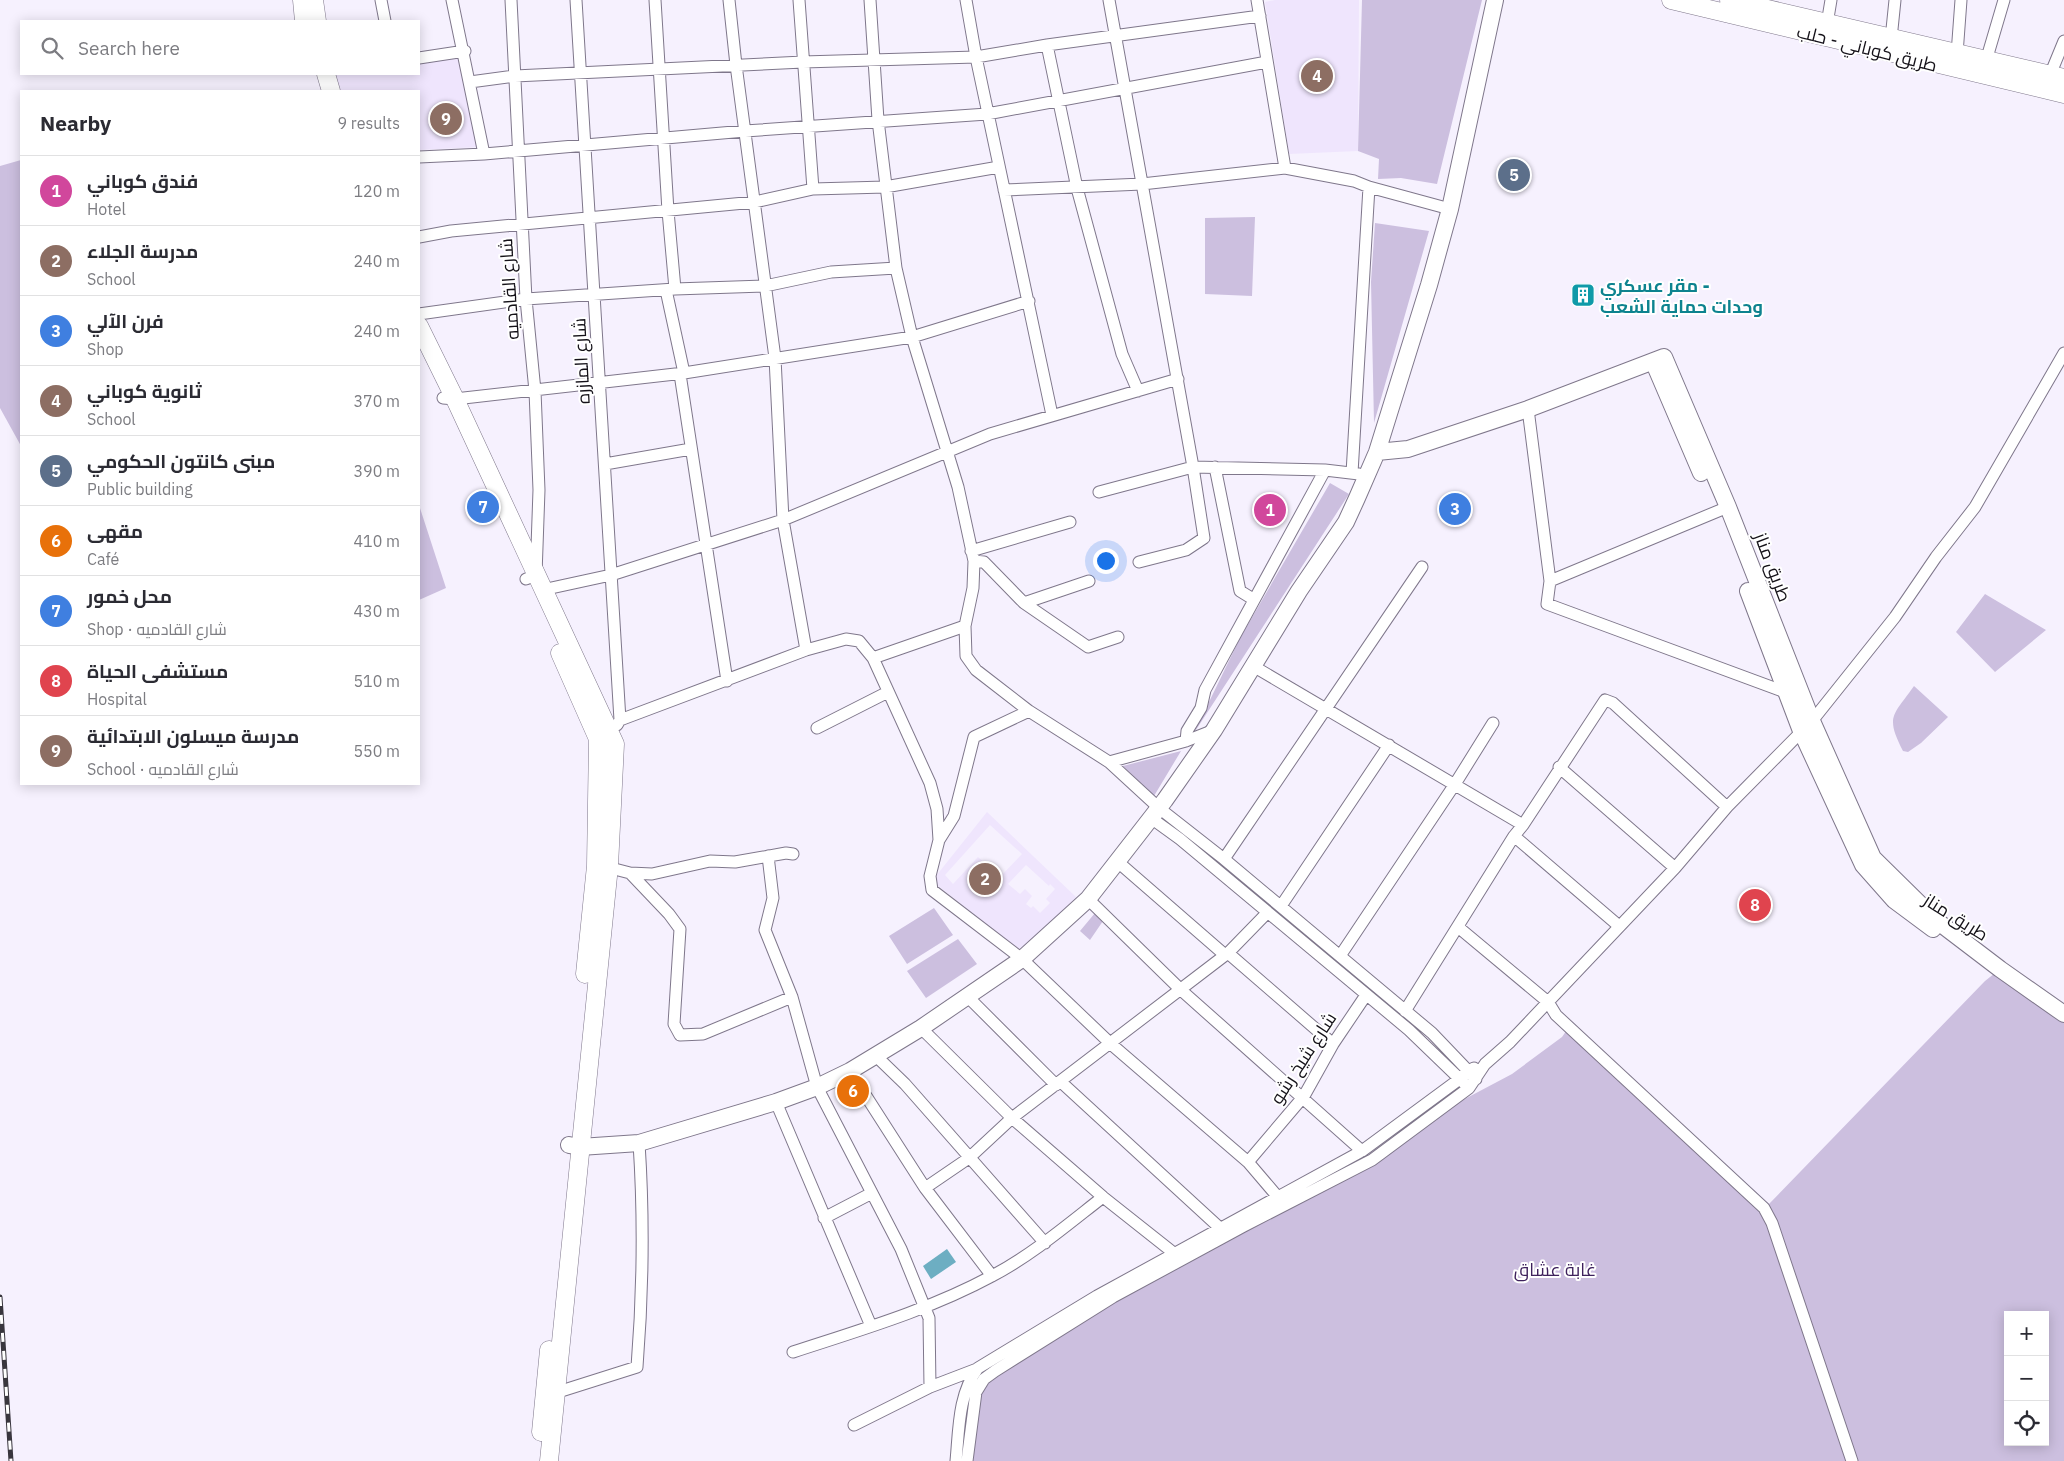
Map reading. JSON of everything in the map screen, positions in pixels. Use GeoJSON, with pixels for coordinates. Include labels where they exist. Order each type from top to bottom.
{"type":"FeatureCollection","features":[{"type":"Feature","properties":{"kind":"main road"},"geometry":{"type":"LineString","coordinates":[[302,0],[304,20]]}},
{"type":"Feature","properties":{"kind":"main road"},"geometry":{"type":"LineString","coordinates":[[314,0],[317,20]]}},
{"type":"Feature","properties":{"kind":"main road"},"geometry":{"type":"LineString","coordinates":[[574,1146],[639,1143],[776,1102],[817,1087],[850,1071],[921,1028],[966,995],[1022,960],[1088,899],[1118,862],[1214,730],[1299,591],[1346,522],[1359,474],[1377,452],[1450,209],[1492,22],[1495,0]]}},
{"type":"Feature","properties":{"kind":"main road","name":"طريق كوباني - حلب"},"geometry":{"type":"LineString","coordinates":[[1671,0],[1844,35],[2064,94]]}},
{"type":"Feature","properties":{"kind":"main road","name":"طريق كوباني - حلب"},"geometry":{"type":"LineString","coordinates":[[1733,0],[1827,24],[1844,35],[1891,39],[2057,77]]}},
{"type":"Feature","properties":{"kind":"main road"},"geometry":{"type":"LineString","coordinates":[[313,75],[318,90]]}},
{"type":"Feature","properties":{"kind":"main road"},"geometry":{"type":"LineString","coordinates":[[326,75],[330,90]]}},
{"type":"Feature","properties":{"kind":"main road"},"geometry":{"type":"LineString","coordinates":[[420,328],[449,398],[535,582],[610,730],[603,866],[574,1146],[538,1461]]}},
{"type":"Feature","properties":{"kind":"main road"},"geometry":{"type":"LineString","coordinates":[[420,348],[449,398]]}},
{"type":"Feature","properties":{"kind":"main road","name":"طريق مناز"},"geometry":{"type":"LineString","coordinates":[[1528,409],[1658,359],[1723,510],[1807,726],[1873,858],[1937,921],[1987,960],[2064,1014]]}},
{"type":"Feature","properties":{"kind":"main road"},"geometry":{"type":"LineString","coordinates":[[1377,452],[1408,449],[1528,409]]}},
{"type":"Feature","properties":{"kind":"main road"},"geometry":{"type":"LineString","coordinates":[[549,1461],[558,1392],[574,1146]]}},
{"type":"Feature","properties":{"kind":"street"},"geometry":{"type":"LineString","coordinates":[[381,0],[385,20]]}},
{"type":"Feature","properties":{"kind":"street"},"geometry":{"type":"LineString","coordinates":[[452,0],[484,154]]}},
{"type":"Feature","properties":{"kind":"street","name":"شارع القادميه"},"geometry":{"type":"LineString","coordinates":[[511,0],[526,299],[535,391],[539,490],[535,582]]}},
{"type":"Feature","properties":{"kind":"street","name":"شارع المازره"},"geometry":{"type":"LineString","coordinates":[[576,0],[611,574],[610,730]]}},
{"type":"Feature","properties":{"kind":"street"},"geometry":{"type":"LineString","coordinates":[[655,0],[671,289],[691,449],[727,681]]}},
{"type":"Feature","properties":{"kind":"street"},"geometry":{"type":"LineString","coordinates":[[729,0],[775,358],[783,520],[806,650]]}},
{"type":"Feature","properties":{"kind":"street"},"geometry":{"type":"LineString","coordinates":[[800,0],[813,189]]}},
{"type":"Feature","properties":{"kind":"street"},"geometry":{"type":"LineString","coordinates":[[870,0],[878,120],[896,268],[912,337],[948,451],[973,556],[973,588],[964,626],[966,656],[976,670],[1029,711],[1109,762],[1180,840],[1468,1079]]}},
{"type":"Feature","properties":{"kind":"street"},"geometry":{"type":"LineString","coordinates":[[966,0],[987,114],[1029,301],[1052,415]]}},
{"type":"Feature","properties":{"kind":"street"},"geometry":{"type":"LineString","coordinates":[[1108,0],[1194,466],[1204,538],[1186,550],[1139,562]]}},
{"type":"Feature","properties":{"kind":"street"},"geometry":{"type":"LineString","coordinates":[[1257,0],[1285,168]]}},
{"type":"Feature","properties":{"kind":"street"},"geometry":{"type":"LineString","coordinates":[[1827,24],[1830,0]]}},
{"type":"Feature","properties":{"kind":"street"},"geometry":{"type":"LineString","coordinates":[[1891,39],[1895,0]]}},
{"type":"Feature","properties":{"kind":"street"},"geometry":{"type":"LineString","coordinates":[[1957,54],[1961,0]]}},
{"type":"Feature","properties":{"kind":"street"},"geometry":{"type":"LineString","coordinates":[[1986,60],[2004,0]]}},
{"type":"Feature","properties":{"kind":"street"},"geometry":{"type":"LineString","coordinates":[[470,82],[515,76],[803,62],[976,57],[1115,35],[1260,16]]}},
{"type":"Feature","properties":{"kind":"street"},"geometry":{"type":"LineString","coordinates":[[2057,77],[2064,41]]}},
{"type":"Feature","properties":{"kind":"street"},"geometry":{"type":"LineString","coordinates":[[1047,45],[1078,188],[1122,354],[1138,391]]}},
{"type":"Feature","properties":{"kind":"street"},"geometry":{"type":"LineString","coordinates":[[420,58],[464,52]]}},
{"type":"Feature","properties":{"kind":"street"},"geometry":{"type":"LineString","coordinates":[[420,157],[484,154],[878,120],[987,114],[1059,99],[1125,90],[1267,62]]}},
{"type":"Feature","properties":{"kind":"street"},"geometry":{"type":"LineString","coordinates":[[420,237],[451,231],[522,226],[755,202],[813,189],[885,187],[1000,167]]}},
{"type":"Feature","properties":{"kind":"street"},"geometry":{"type":"LineString","coordinates":[[1004,190],[1142,184],[1285,168],[1354,180],[1368,187],[1450,209]]}},
{"type":"Feature","properties":{"kind":"street"},"geometry":{"type":"LineString","coordinates":[[1099,492],[1194,466],[1325,470],[1359,474],[1368,187]]}},
{"type":"Feature","properties":{"kind":"street"},"geometry":{"type":"LineString","coordinates":[[420,314],[526,299],[594,296],[671,289],[765,286],[831,272],[896,268]]}},
{"type":"Feature","properties":{"kind":"street"},"geometry":{"type":"LineString","coordinates":[[449,398],[535,391],[682,374],[912,337],[1029,301]]}},
{"type":"Feature","properties":{"kind":"street"},"geometry":{"type":"LineString","coordinates":[[967,1461],[976,1392],[984,1379],[1113,1297],[1372,1160],[1510,1042],[1675,868],[1727,806],[1807,726],[1895,617],[1936,557],[1975,507],[2064,353]]}},
{"type":"Feature","properties":{"kind":"street"},"geometry":{"type":"LineString","coordinates":[[535,582],[611,574],[783,520],[990,434],[1178,379]]}},
{"type":"Feature","properties":{"kind":"street"},"geometry":{"type":"LineString","coordinates":[[1528,409],[1550,582],[1547,604],[1793,691]]}},
{"type":"Feature","properties":{"kind":"street"},"geometry":{"type":"LineString","coordinates":[[604,464],[691,449]]}},
{"type":"Feature","properties":{"kind":"street"},"geometry":{"type":"LineString","coordinates":[[1215,467],[1240,591],[1253,599]]}},
{"type":"Feature","properties":{"kind":"street"},"geometry":{"type":"LineString","coordinates":[[1186,740],[1187,731],[1201,708],[1205,690],[1325,470]]}},
{"type":"Feature","properties":{"kind":"street"},"geometry":{"type":"LineString","coordinates":[[1550,582],[1723,510]]}},
{"type":"Feature","properties":{"kind":"street"},"geometry":{"type":"LineString","coordinates":[[973,556],[1070,522]]}},
{"type":"Feature","properties":{"kind":"street"},"geometry":{"type":"LineString","coordinates":[[973,556],[984,562],[1024,603],[1088,647],[1118,637]]}},
{"type":"Feature","properties":{"kind":"street"},"geometry":{"type":"LineString","coordinates":[[1224,859],[1422,567]]}},
{"type":"Feature","properties":{"kind":"street"},"geometry":{"type":"LineString","coordinates":[[1024,603],[1089,581]]}},
{"type":"Feature","properties":{"kind":"street"},"geometry":{"type":"LineString","coordinates":[[872,658],[964,626]]}},
{"type":"Feature","properties":{"kind":"street"},"geometry":{"type":"LineString","coordinates":[[610,730],[806,650],[846,639],[858,641],[872,658],[930,783],[937,809],[939,840],[930,876],[932,890],[1022,960],[1111,1044],[1248,1162],[1277,1196]]}},
{"type":"Feature","properties":{"kind":"street"},"geometry":{"type":"LineString","coordinates":[[1253,666],[1522,825]]}},
{"type":"Feature","properties":{"kind":"street"},"geometry":{"type":"LineString","coordinates":[[817,728],[888,692]]}},
{"type":"Feature","properties":{"kind":"street"},"geometry":{"type":"LineString","coordinates":[[1405,1011],[1514,836],[1605,700],[1613,703],[1727,806]]}},
{"type":"Feature","properties":{"kind":"street"},"geometry":{"type":"LineString","coordinates":[[939,840],[954,816],[974,738],[1029,711]]}},
{"type":"Feature","properties":{"kind":"street"},"geometry":{"type":"LineString","coordinates":[[1340,956],[1455,784],[1493,723]]}},
{"type":"Feature","properties":{"kind":"street"},"geometry":{"type":"LineString","coordinates":[[1109,762],[1214,730]]}},
{"type":"Feature","properties":{"kind":"street"},"geometry":{"type":"LineString","coordinates":[[1281,906],[1389,745]]}},
{"type":"Feature","properties":{"kind":"street"},"geometry":{"type":"LineString","coordinates":[[1559,767],[1675,868]]}},
{"type":"Feature","properties":{"kind":"street"},"geometry":{"type":"LineString","coordinates":[[1155,813],[1224,859],[1432,1033],[1468,1079]]}},
{"type":"Feature","properties":{"kind":"street"},"geometry":{"type":"LineString","coordinates":[[1514,836],[1620,926]]}},
{"type":"Feature","properties":{"kind":"street"},"geometry":{"type":"LineString","coordinates":[[603,866],[630,873],[652,874],[710,861],[735,862],[786,853],[793,854]]}},
{"type":"Feature","properties":{"kind":"street"},"geometry":{"type":"LineString","coordinates":[[768,856],[773,898],[765,930],[792,997],[817,1087],[901,1250],[926,1307],[929,1318],[930,1387]]}},
{"type":"Feature","properties":{"kind":"street"},"geometry":{"type":"LineString","coordinates":[[1118,862],[1333,1044]]}},
{"type":"Feature","properties":{"kind":"street"},"geometry":{"type":"LineString","coordinates":[[630,873],[669,914],[680,929],[674,1024],[680,1035],[703,1034],[792,997]]}},
{"type":"Feature","properties":{"kind":"street"},"geometry":{"type":"LineString","coordinates":[[1088,899],[1181,990],[1304,1096],[1362,1151]]}},
{"type":"Feature","properties":{"kind":"street"},"geometry":{"type":"LineString","coordinates":[[925,1188],[969,1158],[1012,1118],[1226,954],[1267,913]]}},
{"type":"Feature","properties":{"kind":"street"},"geometry":{"type":"LineString","coordinates":[[1458,927],[1548,1002],[1556,1015],[1764,1208],[1772,1223],[1852,1461]]}},
{"type":"Feature","properties":{"kind":"street"},"geometry":{"type":"LineString","coordinates":[[966,995],[1059,1083],[1221,1229]]}},
{"type":"Feature","properties":{"kind":"street","name":"شارع شيخ رشو"},"geometry":{"type":"LineString","coordinates":[[1248,1162],[1304,1096],[1333,1044],[1366,995]]}},
{"type":"Feature","properties":{"kind":"street"},"geometry":{"type":"LineString","coordinates":[[921,1028],[1012,1118],[1103,1197],[1175,1254]]}},
{"type":"Feature","properties":{"kind":"street"},"geometry":{"type":"LineString","coordinates":[[876,1056],[905,1084],[1045,1243]]}},
{"type":"Feature","properties":{"kind":"street"},"geometry":{"type":"LineString","coordinates":[[850,1071],[925,1188],[992,1276]]}},
{"type":"Feature","properties":{"kind":"street"},"geometry":{"type":"LineString","coordinates":[[854,1425],[930,1387],[978,1368],[1098,1296],[1362,1151],[1468,1079]]}},
{"type":"Feature","properties":{"kind":"street"},"geometry":{"type":"LineString","coordinates":[[776,1102],[871,1326]]}},
{"type":"Feature","properties":{"kind":"street"},"geometry":{"type":"LineString","coordinates":[[558,1392],[636,1367],[642,1305],[644,1250],[639,1143]]}},
{"type":"Feature","properties":{"kind":"street"},"geometry":{"type":"LineString","coordinates":[[824,1218],[872,1193]]}},
{"type":"Feature","properties":{"kind":"street"},"geometry":{"type":"LineString","coordinates":[[793,1352],[926,1307],[992,1276],[1045,1243],[1103,1197]]}},
{"type":"Feature","properties":{"kind":"street"},"geometry":{"type":"LineString","coordinates":[[956,1461],[964,1395],[970,1378],[978,1368]]}},
{"type":"Feature","properties":{"kind":"shaded area"},"geometry":{"type":"Polygon","coordinates":[[[1275,0],[1359,0],[1358,151],[1289,154],[1265,2],[1275,0]]]}},
{"type":"Feature","properties":{"kind":"shaded area"},"geometry":{"type":"Polygon","coordinates":[[[462,57],[478,147],[420,150],[420,90],[338,90],[333,75],[420,75],[420,63],[462,57]]]}},
{"type":"Feature","properties":{"kind":"shaded area"},"geometry":{"type":"Polygon","coordinates":[[[987,812],[1076,897],[1038,937],[1018,949],[932,881],[987,812]],[[990,825],[945,875],[953,884],[978,857],[1000,877],[1022,854],[990,825]],[[1026,865],[1008,884],[1020,894],[1025,889],[1032,896],[1026,904],[1031,908],[1033,906],[1040,913],[1050,903],[1046,899],[1055,889],[1050,884],[1049,886],[1026,865]]]}},
{"type":"Feature","properties":{"kind":"green space"},"geometry":{"type":"Polygon","coordinates":[[[1362,0],[1482,0],[1437,184],[1401,178],[1378,179],[1379,159],[1358,151],[1362,0]]]}},
{"type":"Feature","properties":{"kind":"green space"},"geometry":{"type":"Polygon","coordinates":[[[20,160],[20,444],[0,408],[0,166],[20,160]]]}},
{"type":"Feature","properties":{"kind":"green space"},"geometry":{"type":"Polygon","coordinates":[[[1255,217],[1252,296],[1205,294],[1205,218],[1255,217]]]}},
{"type":"Feature","properties":{"kind":"green space"},"geometry":{"type":"Polygon","coordinates":[[[1375,223],[1429,231],[1374,423],[1371,282],[1375,223]]]}},
{"type":"Feature","properties":{"kind":"green space"},"geometry":{"type":"Polygon","coordinates":[[[1330,483],[1349,494],[1194,733],[1240,638],[1330,483]]]}},
{"type":"Feature","properties":{"kind":"green space"},"geometry":{"type":"Polygon","coordinates":[[[420,508],[446,588],[420,600],[420,508]]]}},
{"type":"Feature","properties":{"kind":"green space"},"geometry":{"type":"Polygon","coordinates":[[[1985,594],[2046,630],[1995,672],[1956,632],[1985,594]]]}},
{"type":"Feature","properties":{"kind":"green space"},"geometry":{"type":"Polygon","coordinates":[[[1914,686],[1948,717],[1921,743],[1908,752],[1903,751],[1897,739],[1893,723],[1897,711],[1914,686]]]}},
{"type":"Feature","properties":{"kind":"green space"},"geometry":{"type":"Polygon","coordinates":[[[1181,751],[1154,796],[1123,766],[1181,751]]]}},
{"type":"Feature","properties":{"kind":"green space"},"geometry":{"type":"Polygon","coordinates":[[[934,908],[953,935],[907,964],[889,936],[934,908]]]}},
{"type":"Feature","properties":{"kind":"green space"},"geometry":{"type":"Polygon","coordinates":[[[1095,913],[1103,921],[1090,940],[1080,931],[1095,913]]]}},
{"type":"Feature","properties":{"kind":"green space"},"geometry":{"type":"Polygon","coordinates":[[[958,939],[977,964],[926,998],[907,971],[958,939]]]}},
{"type":"Feature","properties":{"kind":"green space","name":"غابة عشاق"},"geometry":{"type":"Polygon","coordinates":[[[2000,969],[2064,1014],[2064,1461],[973,1461],[982,1384],[1103,1305],[1374,1162],[1461,1101],[1512,1074],[1562,1037],[1571,1024],[1769,1204],[1985,981],[2000,969]]]}},
{"type":"Feature","properties":{"kind":"water"},"geometry":{"type":"Polygon","coordinates":[[[947,1249],[956,1262],[931,1279],[923,1266],[947,1249]]]}},
{"type":"Feature","properties":{"kind":"railway"},"geometry":{"type":"LineString","coordinates":[[0,1297],[11,1461]]}},
{"type":"Feature","properties":{"kind":"place","name":"ثانوية كوباني"},"geometry":{"type":"Point","coordinates":[1317,76]}},
{"type":"Feature","properties":{"kind":"place","name":"مدرسة ميسلون الابتدائية"},"geometry":{"type":"Point","coordinates":[446,119]}},
{"type":"Feature","properties":{"kind":"place","name":"مبنى كانتون الحكومي"},"geometry":{"type":"Point","coordinates":[1514,175]}},
{"type":"Feature","properties":{"kind":"place","name":"مقر عسكري - وحدات حماية الشعب"},"geometry":{"type":"Point","coordinates":[1583,295]}},
{"type":"Feature","properties":{"kind":"place","name":"محل خمور"},"geometry":{"type":"Point","coordinates":[483,507]}},
{"type":"Feature","properties":{"kind":"place","name":"فرن الآلي"},"geometry":{"type":"Point","coordinates":[1455,509]}},
{"type":"Feature","properties":{"kind":"place","name":"فندق كوباني"},"geometry":{"type":"Point","coordinates":[1270,510]}},
{"type":"Feature","properties":{"kind":"place","name":"مدرسة الجلاء"},"geometry":{"type":"Point","coordinates":[985,879]}},
{"type":"Feature","properties":{"kind":"place","name":"مستشفى الحياة"},"geometry":{"type":"Point","coordinates":[1755,905]}},
{"type":"Feature","properties":{"kind":"place","name":"مقهى"},"geometry":{"type":"Point","coordinates":[853,1091]}}]}
